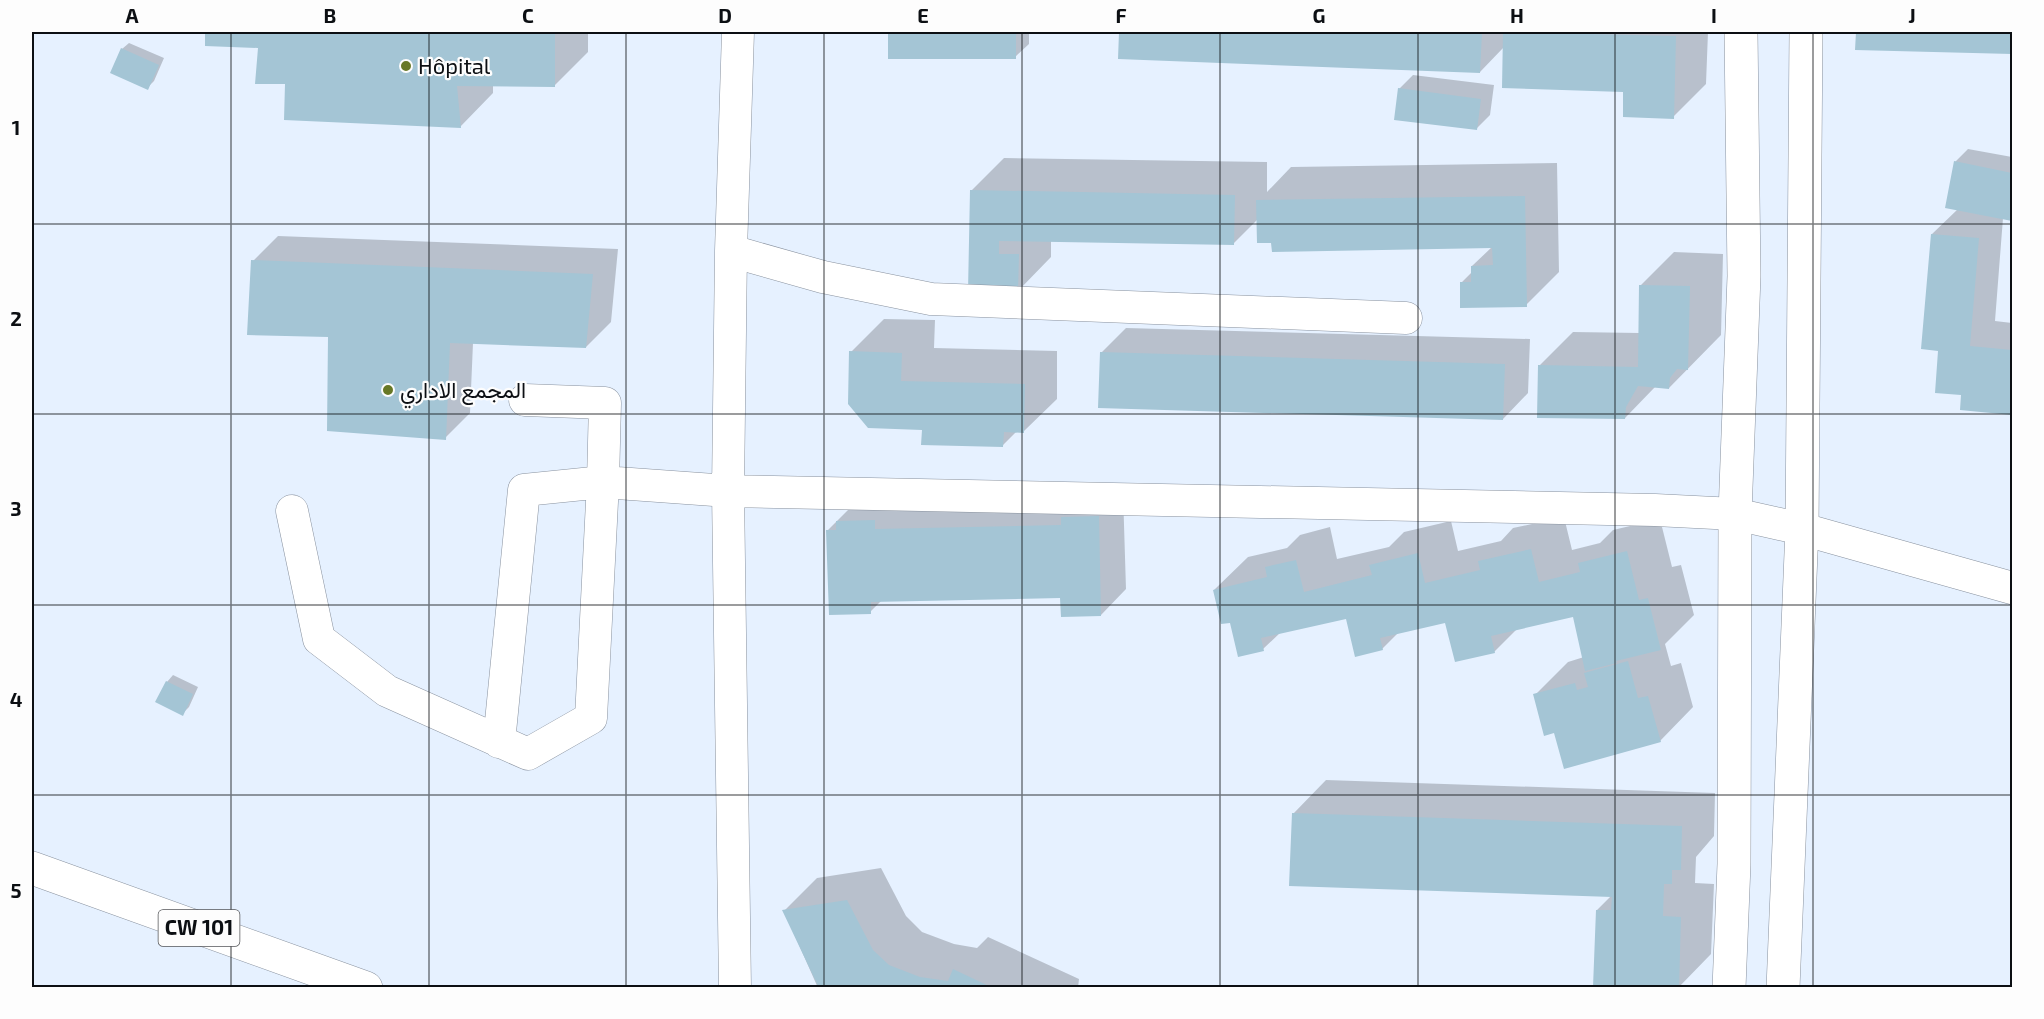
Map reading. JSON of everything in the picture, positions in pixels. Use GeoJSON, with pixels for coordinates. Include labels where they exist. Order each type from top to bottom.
{"type":"FeatureCollection","features":[{"type":"Feature","properties":{"kind":"main road"},"geometry":{"type":"LineString","coordinates":[[1729,987],[1734,864],[1735,514],[1744,276],[1741,32]]}},
{"type":"Feature","properties":{"kind":"main road"},"geometry":{"type":"LineString","coordinates":[[1783,987],[1802,529],[1806,32]]}},
{"type":"Feature","properties":{"kind":"main road","name":"CW 101"},"geometry":{"type":"LineString","coordinates":[[32,868],[366,987]]}},
{"type":"Feature","properties":{"kind":"street"},"geometry":{"type":"LineString","coordinates":[[731,978],[728,491],[731,251],[738,32]]}},
{"type":"Feature","properties":{"kind":"street"},"geometry":{"type":"LineString","coordinates":[[731,251],[823,277],[931,299],[1406,318]]}},
{"type":"Feature","properties":{"kind":"street"},"geometry":{"type":"LineString","coordinates":[[292,511],[319,639],[387,691],[528,754],[591,718],[605,403],[525,400]]}},
{"type":"Feature","properties":{"kind":"street"},"geometry":{"type":"LineString","coordinates":[[499,742],[524,490],[603,482],[728,491],[1631,509],[1735,514],[1802,529],[2013,588]]}},
{"type":"Feature","properties":{"kind":"building","name":"Hôpital"},"geometry":{"type":"Polygon","coordinates":[[[205,32],[555,32],[555,87],[457,86],[461,128],[284,120],[285,84],[255,84],[258,48],[205,46],[205,32]]]}},
{"type":"Feature","properties":{"kind":"building"},"geometry":{"type":"Polygon","coordinates":[[[888,32],[1016,32],[1016,59],[888,59],[888,32]]]}},
{"type":"Feature","properties":{"kind":"building"},"geometry":{"type":"Polygon","coordinates":[[[1119,32],[1482,32],[1480,73],[1118,59],[1119,32]]]}},
{"type":"Feature","properties":{"kind":"building"},"geometry":{"type":"Polygon","coordinates":[[[1503,32],[1676,36],[1674,119],[1623,117],[1623,92],[1502,88],[1503,32]]]}},
{"type":"Feature","properties":{"kind":"building"},"geometry":{"type":"Polygon","coordinates":[[[1856,32],[2012,32],[2012,54],[1855,50],[1856,32]]]}},
{"type":"Feature","properties":{"kind":"building"},"geometry":{"type":"Polygon","coordinates":[[[121,48],[159,65],[148,90],[110,73],[121,48]]]}},
{"type":"Feature","properties":{"kind":"building"},"geometry":{"type":"Polygon","coordinates":[[[1398,88],[1481,99],[1477,130],[1394,120],[1398,88]]]}},
{"type":"Feature","properties":{"kind":"building"},"geometry":{"type":"Polygon","coordinates":[[[1954,161],[2012,173],[2012,221],[1945,208],[1954,161]]]}},
{"type":"Feature","properties":{"kind":"building"},"geometry":{"type":"Polygon","coordinates":[[[970,190],[1235,195],[1234,245],[999,241],[999,254],[1019,254],[1018,292],[968,292],[970,190]]]}},
{"type":"Feature","properties":{"kind":"building"},"geometry":{"type":"Polygon","coordinates":[[[1525,196],[1527,307],[1460,308],[1460,282],[1471,282],[1471,266],[1493,265],[1492,248],[1272,252],[1271,243],[1257,243],[1256,200],[1525,196]]]}},
{"type":"Feature","properties":{"kind":"building"},"geometry":{"type":"Polygon","coordinates":[[[1931,234],[1979,238],[1970,346],[2012,350],[2012,415],[1960,410],[1961,395],[1935,393],[1938,351],[1921,349],[1931,234]]]}},
{"type":"Feature","properties":{"kind":"building","name":"المجمع الاداري"},"geometry":{"type":"Polygon","coordinates":[[[251,260],[593,274],[586,348],[450,343],[446,440],[327,431],[328,337],[247,335],[251,260]]]}},
{"type":"Feature","properties":{"kind":"building"},"geometry":{"type":"Polygon","coordinates":[[[1639,285],[1690,286],[1688,370],[1677,369],[1670,378],[1669,389],[1638,386],[1626,407],[1625,419],[1537,418],[1538,365],[1638,367],[1639,285]]]}},
{"type":"Feature","properties":{"kind":"building"},"geometry":{"type":"Polygon","coordinates":[[[849,351],[902,353],[901,381],[1025,384],[1024,433],[1004,432],[1003,447],[921,445],[922,430],[868,428],[848,404],[849,351]]]}},
{"type":"Feature","properties":{"kind":"building"},"geometry":{"type":"Polygon","coordinates":[[[1100,352],[1505,364],[1503,420],[1098,408],[1100,352]]]}},
{"type":"Feature","properties":{"kind":"building"},"geometry":{"type":"Polygon","coordinates":[[[1099,516],[1101,616],[1061,617],[1060,598],[871,602],[871,614],[829,615],[826,530],[836,530],[836,521],[875,520],[875,529],[1061,525],[1061,517],[1099,516]]]}},
{"type":"Feature","properties":{"kind":"building"},"geometry":{"type":"Polygon","coordinates":[[[1531,549],[1539,582],[1580,572],[1578,563],[1627,551],[1639,600],[1648,598],[1661,650],[1585,671],[1573,617],[1491,636],[1495,653],[1455,662],[1445,623],[1380,638],[1383,650],[1355,657],[1346,619],[1261,638],[1264,651],[1238,657],[1230,623],[1221,624],[1213,590],[1267,577],[1265,567],[1296,560],[1304,592],[1372,575],[1369,565],[1418,553],[1425,583],[1480,570],[1478,561],[1531,549]]]}},
{"type":"Feature","properties":{"kind":"building"},"geometry":{"type":"Polygon","coordinates":[[[1628,661],[1638,698],[1648,696],[1661,742],[1564,769],[1554,733],[1544,736],[1533,694],[1575,683],[1577,690],[1588,687],[1584,673],[1628,661]]]}},
{"type":"Feature","properties":{"kind":"building"},"geometry":{"type":"Polygon","coordinates":[[[166,681],[193,694],[183,716],[155,702],[166,681]]]}},
{"type":"Feature","properties":{"kind":"building"},"geometry":{"type":"Polygon","coordinates":[[[1292,813],[1682,826],[1681,870],[1672,870],[1672,884],[1664,884],[1663,916],[1681,917],[1679,988],[1593,987],[1596,910],[1611,910],[1612,897],[1289,886],[1292,813]]]}},
{"type":"Feature","properties":{"kind":"building"},"geometry":{"type":"Polygon","coordinates":[[[847,900],[873,950],[889,965],[920,977],[948,981],[953,969],[993,988],[817,988],[782,910],[847,900]]]}},
{"type":"Feature","properties":{"kind":"place","name":"Hôpital"},"geometry":{"type":"Point","coordinates":[406,66]}},
{"type":"Feature","properties":{"kind":"place","name":"المجمع الاداري"},"geometry":{"type":"Point","coordinates":[388,390]}}]}
